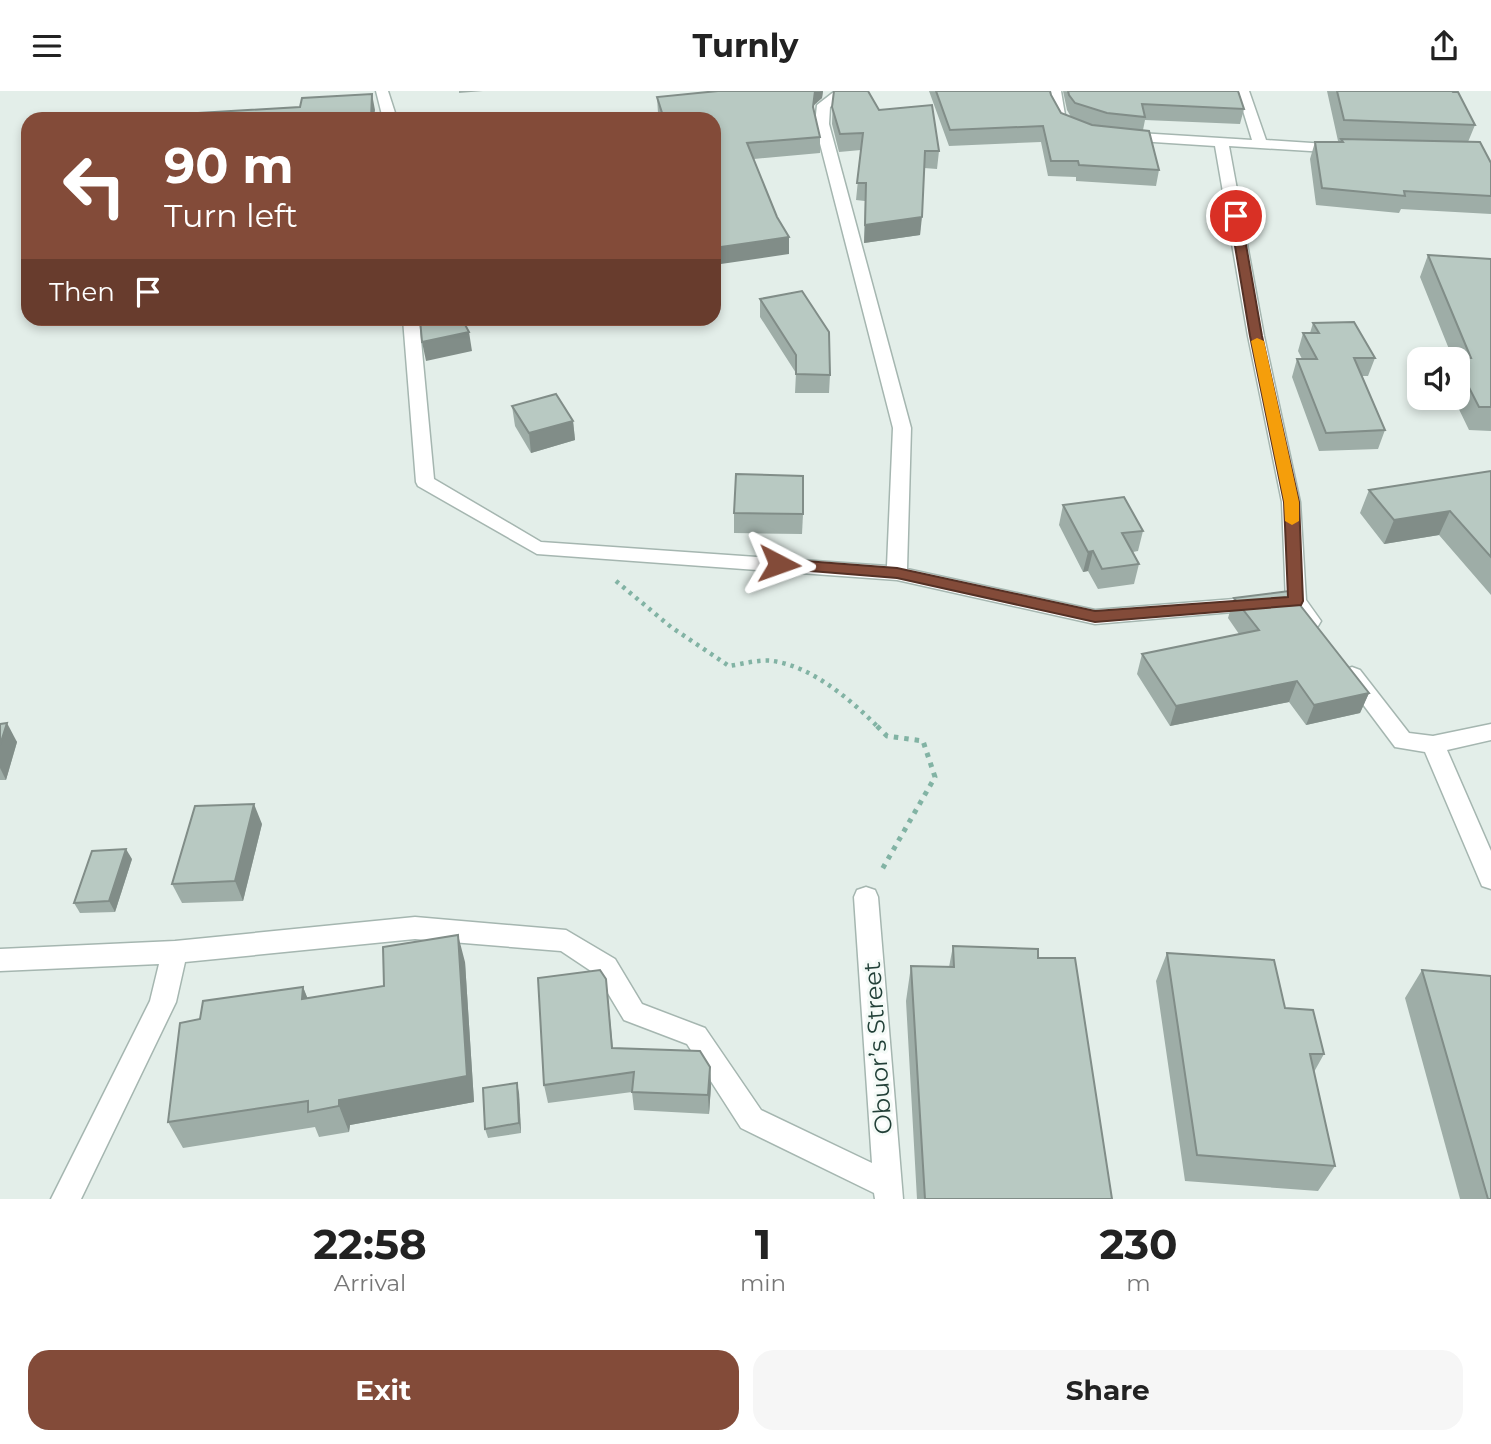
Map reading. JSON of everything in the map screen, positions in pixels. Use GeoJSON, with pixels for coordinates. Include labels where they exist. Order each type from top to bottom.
{"type":"FeatureCollection","features":[{"type":"Feature","properties":{"kind":"street"},"geometry":{"type":"LineString","coordinates":[[382,91],[388,112]]}},
{"type":"Feature","properties":{"kind":"street"},"geometry":{"type":"LineString","coordinates":[[844,91],[824,105],[822,124],[902,428],[897,573]]}},
{"type":"Feature","properties":{"kind":"street"},"geometry":{"type":"LineString","coordinates":[[1055,91],[1054,106],[1062,122],[1083,133]]}},
{"type":"Feature","properties":{"kind":"street"},"geometry":{"type":"LineString","coordinates":[[1243,91],[1260,143]]}},
{"type":"Feature","properties":{"kind":"street"},"geometry":{"type":"LineString","coordinates":[[1114,136],[1355,150]]}},
{"type":"Feature","properties":{"kind":"street"},"geometry":{"type":"LineString","coordinates":[[1222,141],[1256,336],[1291,502],[1296,601],[1320,633]]}},
{"type":"Feature","properties":{"kind":"street"},"geometry":{"type":"LineString","coordinates":[[412,326],[425,482],[537,548],[897,573],[1095,617],[1296,601]]}},
{"type":"Feature","properties":{"kind":"street"},"geometry":{"type":"LineString","coordinates":[[1337,655],[1403,741],[1433,744],[1491,732]]}},
{"type":"Feature","properties":{"kind":"street"},"geometry":{"type":"LineString","coordinates":[[1433,744],[1491,879]]}},
{"type":"Feature","properties":{"kind":"street","name":"Obuor’s Street"},"geometry":{"type":"LineString","coordinates":[[866,897],[889,1192]]}},
{"type":"Feature","properties":{"kind":"street"},"geometry":{"type":"LineString","coordinates":[[0,960],[175,952],[415,928],[566,941],[606,967],[633,1013],[696,1036],[751,1119],[889,1192]]}},
{"type":"Feature","properties":{"kind":"street"},"geometry":{"type":"LineString","coordinates":[[66,1199],[163,1002],[175,952]]}},
{"type":"Feature","properties":{"kind":"path"},"geometry":{"type":"LineString","coordinates":[[581,551],[671,627],[729,666],[772,661],[806,672],[854,703],[887,736],[923,741],[935,777],[866,897]]}},
{"type":"Feature","properties":{"kind":"building"},"geometry":{"type":"Polygon","coordinates":[[[718,91],[815,91],[813,107],[820,137],[747,143],[777,217],[789,237],[721,247],[721,112],[662,112],[657,97],[718,91]]]}},
{"type":"Feature","properties":{"kind":"building"},"geometry":{"type":"Polygon","coordinates":[[[834,91],[868,91],[879,110],[932,105],[939,151],[925,151],[922,217],[865,225],[866,183],[857,183],[863,133],[840,134],[832,107],[834,91]]]}},
{"type":"Feature","properties":{"kind":"building"},"geometry":{"type":"Polygon","coordinates":[[[936,91],[1050,91],[1061,113],[1092,125],[1149,131],[1159,170],[1079,165],[1078,161],[1051,161],[1043,126],[950,130],[936,91]]]}},
{"type":"Feature","properties":{"kind":"building"},"geometry":{"type":"Polygon","coordinates":[[[1068,91],[1238,91],[1244,109],[1142,104],[1145,117],[1107,113],[1075,103],[1068,91]]]}},
{"type":"Feature","properties":{"kind":"building"},"geometry":{"type":"Polygon","coordinates":[[[1337,91],[1458,92],[1475,125],[1344,120],[1337,91]]]}},
{"type":"Feature","properties":{"kind":"building"},"geometry":{"type":"Polygon","coordinates":[[[372,94],[371,112],[216,112],[300,107],[302,98],[372,94]]]}},
{"type":"Feature","properties":{"kind":"building"},"geometry":{"type":"Polygon","coordinates":[[[1341,139],[1480,142],[1491,163],[1491,196],[1404,191],[1405,196],[1322,188],[1315,142],[1343,142],[1341,139]]]}},
{"type":"Feature","properties":{"kind":"building"},"geometry":{"type":"Polygon","coordinates":[[[1428,255],[1491,259],[1491,407],[1479,407],[1470,389],[1471,358],[1470,347],[1466,347],[1428,255]]]}},
{"type":"Feature","properties":{"kind":"building"},"geometry":{"type":"Polygon","coordinates":[[[802,291],[829,332],[830,375],[796,374],[796,355],[760,299],[802,291]]]}},
{"type":"Feature","properties":{"kind":"building"},"geometry":{"type":"Polygon","coordinates":[[[1354,322],[1375,358],[1354,358],[1385,430],[1326,433],[1297,359],[1317,359],[1303,333],[1319,333],[1313,323],[1354,322]]]}},
{"type":"Feature","properties":{"kind":"building"},"geometry":{"type":"Polygon","coordinates":[[[421,326],[466,326],[469,332],[422,342],[421,326]]]}},
{"type":"Feature","properties":{"kind":"building"},"geometry":{"type":"Polygon","coordinates":[[[556,394],[573,421],[529,433],[512,406],[556,394]]]}},
{"type":"Feature","properties":{"kind":"building"},"geometry":{"type":"Polygon","coordinates":[[[1491,471],[1491,557],[1450,511],[1394,520],[1369,490],[1491,471]]]}},
{"type":"Feature","properties":{"kind":"building"},"geometry":{"type":"Polygon","coordinates":[[[736,474],[803,476],[803,514],[734,513],[736,474]]]}},
{"type":"Feature","properties":{"kind":"building"},"geometry":{"type":"Polygon","coordinates":[[[1124,497],[1143,531],[1122,533],[1139,564],[1102,569],[1093,551],[1088,552],[1063,505],[1124,497]]]}},
{"type":"Feature","properties":{"kind":"building"},"geometry":{"type":"Polygon","coordinates":[[[1289,591],[1369,693],[1314,705],[1297,681],[1176,706],[1142,654],[1259,630],[1234,598],[1289,591]]]}},
{"type":"Feature","properties":{"kind":"building"},"geometry":{"type":"Polygon","coordinates":[[[7,723],[0,745],[0,724],[7,723]]]}},
{"type":"Feature","properties":{"kind":"building"},"geometry":{"type":"Polygon","coordinates":[[[254,804],[235,881],[172,884],[195,806],[254,804]]]}},
{"type":"Feature","properties":{"kind":"building"},"geometry":{"type":"Polygon","coordinates":[[[126,849],[109,901],[74,903],[92,851],[126,849]]]}},
{"type":"Feature","properties":{"kind":"building"},"geometry":{"type":"Polygon","coordinates":[[[458,935],[467,1076],[339,1100],[339,1106],[308,1112],[308,1101],[168,1122],[180,1023],[200,1019],[203,1001],[303,987],[302,999],[384,986],[383,947],[458,935]]]}},
{"type":"Feature","properties":{"kind":"building"},"geometry":{"type":"Polygon","coordinates":[[[953,946],[1038,949],[1038,958],[1075,958],[1112,1199],[925,1199],[911,966],[954,967],[953,946]]]}},
{"type":"Feature","properties":{"kind":"building"},"geometry":{"type":"Polygon","coordinates":[[[1167,953],[1274,960],[1285,1008],[1313,1010],[1324,1054],[1310,1054],[1335,1166],[1197,1155],[1167,953]]]}},
{"type":"Feature","properties":{"kind":"building"},"geometry":{"type":"Polygon","coordinates":[[[600,970],[606,979],[612,1048],[700,1051],[710,1067],[708,1095],[632,1092],[634,1072],[544,1085],[538,978],[600,970]]]}},
{"type":"Feature","properties":{"kind":"building"},"geometry":{"type":"Polygon","coordinates":[[[1422,970],[1491,976],[1491,1199],[1488,1199],[1422,970]]]}},
{"type":"Feature","properties":{"kind":"building"},"geometry":{"type":"Polygon","coordinates":[[[517,1083],[519,1123],[485,1129],[483,1088],[517,1083]]]}},
{"type":"Feature","properties":{"kind":"slow traffic"},"geometry":{"type":"LineString","coordinates":[[1257,341],[1291,502],[1292,521]]}},
{"type":"Feature","properties":{"kind":"route"},"geometry":{"type":"LineString","coordinates":[[779,564],[897,573],[1095,617],[1296,601],[1291,502],[1256,336],[1236,216]]}}]}
